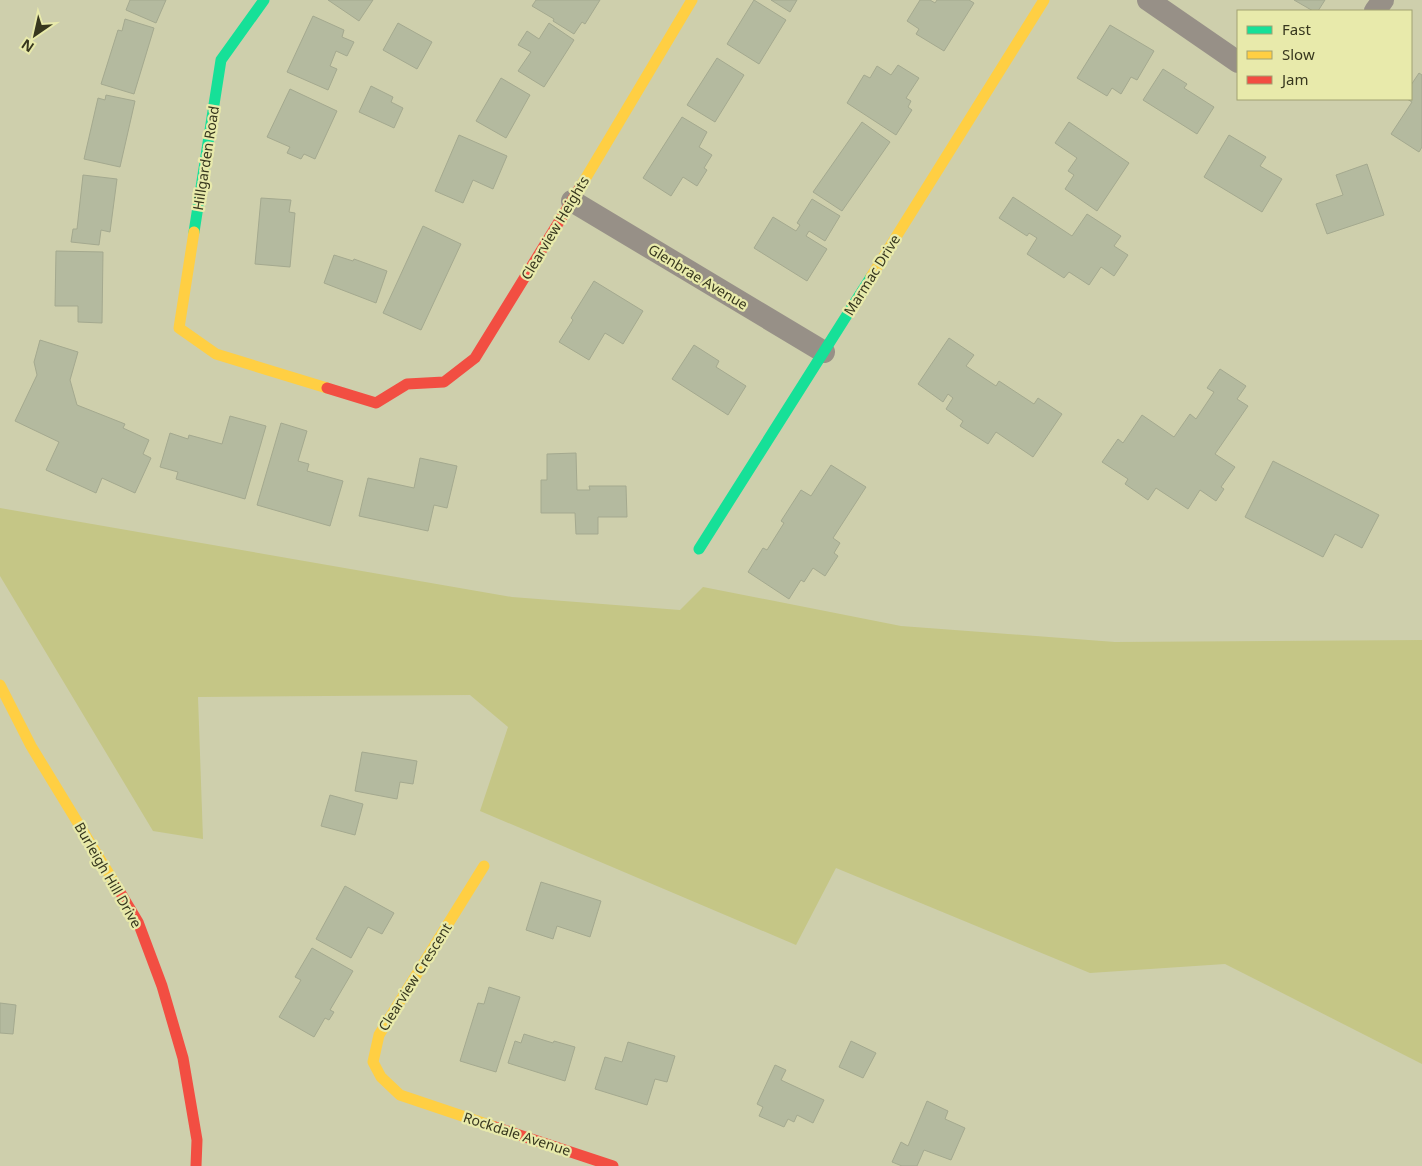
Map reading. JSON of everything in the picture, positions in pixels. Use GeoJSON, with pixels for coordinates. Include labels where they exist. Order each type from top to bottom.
{"type":"FeatureCollection","features":[{"type":"Feature","properties":{"kind":"street","name":"Hillgarden Road"},"geometry":{"type":"LineString","coordinates":[[264,0],[221,60],[179,328],[216,354],[376,403]]}},
{"type":"Feature","properties":{"kind":"street","name":"Clearview Heights"},"geometry":{"type":"LineString","coordinates":[[376,403],[406,384],[444,382],[475,358],[572,202],[692,0]]}},
{"type":"Feature","properties":{"kind":"street","name":"Marmac Drive"},"geometry":{"type":"LineString","coordinates":[[699,548],[1044,0]]}},
{"type":"Feature","properties":{"kind":"street"},"geometry":{"type":"LineString","coordinates":[[1148,0],[1237,61]]}},
{"type":"Feature","properties":{"kind":"street","name":"Glenbrae Avenue"},"geometry":{"type":"LineString","coordinates":[[572,202],[824,352]]}},
{"type":"Feature","properties":{"kind":"street","name":"Burleigh Hill Drive"},"geometry":{"type":"LineString","coordinates":[[0,685],[30,746],[138,922],[162,986],[183,1058],[197,1140],[196,1166]]}},
{"type":"Feature","properties":{"kind":"street","name":"Clearview Crescent"},"geometry":{"type":"LineString","coordinates":[[449,1112],[400,1096],[381,1077],[373,1062],[379,1035],[484,866]]}},
{"type":"Feature","properties":{"kind":"street","name":"Rockdale Avenue"},"geometry":{"type":"LineString","coordinates":[[449,1112],[613,1166]]}},
{"type":"Feature","properties":{"kind":"green space"},"geometry":{"type":"Polygon","coordinates":[[[0,508],[512,597],[680,610],[703,587],[901,626],[1115,642],[1422,640],[1422,1064],[1225,964],[1090,973],[836,868],[796,945],[480,811],[508,727],[470,695],[198,697],[203,839],[153,831],[0,576],[0,508]]]}},
{"type":"Feature","properties":{"kind":"building"},"geometry":{"type":"Polygon","coordinates":[[[130,0],[166,0],[156,23],[126,10],[130,0]]]}},
{"type":"Feature","properties":{"kind":"building"},"geometry":{"type":"Polygon","coordinates":[[[328,0],[373,0],[359,21],[328,0]]]}},
{"type":"Feature","properties":{"kind":"building"},"geometry":{"type":"Polygon","coordinates":[[[536,0],[600,0],[585,24],[582,22],[574,34],[532,6],[536,0]]]}},
{"type":"Feature","properties":{"kind":"building"},"geometry":{"type":"Polygon","coordinates":[[[754,0],[786,20],[759,64],[727,44],[754,0]]]}},
{"type":"Feature","properties":{"kind":"building"},"geometry":{"type":"Polygon","coordinates":[[[771,0],[797,0],[790,12],[771,0]]]}},
{"type":"Feature","properties":{"kind":"building"},"geometry":{"type":"Polygon","coordinates":[[[920,0],[930,0],[935,3],[937,0],[969,0],[974,3],[944,51],[916,34],[919,29],[907,21],[920,0]]]}},
{"type":"Feature","properties":{"kind":"building"},"geometry":{"type":"Polygon","coordinates":[[[1294,0],[1325,0],[1319,10],[1311,10],[1294,0]]]}},
{"type":"Feature","properties":{"kind":"building"},"geometry":{"type":"Polygon","coordinates":[[[313,16],[344,30],[342,37],[354,42],[347,56],[336,51],[330,66],[337,69],[328,90],[287,72],[313,16]]]}},
{"type":"Feature","properties":{"kind":"building"},"geometry":{"type":"Polygon","coordinates":[[[125,19],[154,28],[134,94],[101,84],[118,30],[122,31],[125,19]]]}},
{"type":"Feature","properties":{"kind":"building"},"geometry":{"type":"Polygon","coordinates":[[[398,23],[432,42],[417,69],[383,50],[398,23]]]}},
{"type":"Feature","properties":{"kind":"building"},"geometry":{"type":"Polygon","coordinates":[[[549,23],[574,40],[544,87],[518,71],[531,52],[518,45],[527,31],[539,39],[549,23]]]}},
{"type":"Feature","properties":{"kind":"building"},"geometry":{"type":"Polygon","coordinates":[[[1110,25],[1154,51],[1137,80],[1131,77],[1121,94],[1112,88],[1107,96],[1077,78],[1110,25]]]}},
{"type":"Feature","properties":{"kind":"building"},"geometry":{"type":"Polygon","coordinates":[[[717,58],[744,75],[715,122],[687,105],[717,58]]]}},
{"type":"Feature","properties":{"kind":"building"},"geometry":{"type":"Polygon","coordinates":[[[898,65],[919,78],[906,98],[911,101],[908,107],[912,110],[896,135],[847,103],[864,75],[870,78],[877,66],[891,75],[898,65]]]}},
{"type":"Feature","properties":{"kind":"building"},"geometry":{"type":"Polygon","coordinates":[[[1163,69],[1187,84],[1184,88],[1214,107],[1197,134],[1143,100],[1163,69]]]}},
{"type":"Feature","properties":{"kind":"building"},"geometry":{"type":"Polygon","coordinates":[[[1419,73],[1422,75],[1422,147],[1419,152],[1391,134],[1412,102],[1409,100],[1412,100],[1412,84],[1419,73]]]}},
{"type":"Feature","properties":{"kind":"building"},"geometry":{"type":"Polygon","coordinates":[[[501,78],[530,95],[506,138],[476,121],[501,78]]]}},
{"type":"Feature","properties":{"kind":"building"},"geometry":{"type":"Polygon","coordinates":[[[371,86],[393,97],[391,102],[403,108],[394,128],[359,112],[371,86]]]}},
{"type":"Feature","properties":{"kind":"building"},"geometry":{"type":"Polygon","coordinates":[[[290,89],[337,111],[315,159],[304,154],[301,159],[287,153],[290,147],[267,137],[290,89]]]}},
{"type":"Feature","properties":{"kind":"building"},"geometry":{"type":"Polygon","coordinates":[[[106,95],[135,101],[120,167],[84,159],[98,98],[105,100],[106,95]]]}},
{"type":"Feature","properties":{"kind":"building"},"geometry":{"type":"Polygon","coordinates":[[[682,117],[707,132],[699,147],[712,155],[704,168],[707,170],[697,186],[683,177],[671,196],[643,178],[682,117]]]}},
{"type":"Feature","properties":{"kind":"building"},"geometry":{"type":"Polygon","coordinates":[[[862,122],[890,142],[842,211],[813,192],[862,122]]]}},
{"type":"Feature","properties":{"kind":"building"},"geometry":{"type":"Polygon","coordinates":[[[1069,122],[1129,163],[1097,211],[1065,189],[1074,175],[1068,171],[1077,158],[1055,143],[1069,122]]]}},
{"type":"Feature","properties":{"kind":"building"},"geometry":{"type":"Polygon","coordinates":[[[459,135],[507,156],[493,189],[473,180],[463,203],[435,191],[459,135]]]}},
{"type":"Feature","properties":{"kind":"building"},"geometry":{"type":"Polygon","coordinates":[[[1229,135],[1266,157],[1260,166],[1282,179],[1262,212],[1204,177],[1229,135]]]}},
{"type":"Feature","properties":{"kind":"building"},"geometry":{"type":"Polygon","coordinates":[[[1367,164],[1384,215],[1327,234],[1316,204],[1343,195],[1336,175],[1367,164]]]}},
{"type":"Feature","properties":{"kind":"building"},"geometry":{"type":"Polygon","coordinates":[[[83,175],[117,179],[110,232],[101,230],[99,245],[71,242],[73,229],[77,229],[83,175]]]}},
{"type":"Feature","properties":{"kind":"building"},"geometry":{"type":"Polygon","coordinates":[[[1013,197],[1072,236],[1087,214],[1121,236],[1114,246],[1128,255],[1114,276],[1101,267],[1089,285],[1069,272],[1064,278],[1027,254],[1037,238],[1029,233],[1027,236],[999,218],[1013,197]]]}},
{"type":"Feature","properties":{"kind":"building"},"geometry":{"type":"Polygon","coordinates":[[[261,198],[291,200],[289,212],[295,213],[290,267],[255,264],[261,198]]]}},
{"type":"Feature","properties":{"kind":"building"},"geometry":{"type":"Polygon","coordinates":[[[812,199],[840,216],[825,241],[809,231],[806,236],[827,249],[807,281],[754,248],[773,217],[796,231],[800,225],[797,223],[812,199]]]}},
{"type":"Feature","properties":{"kind":"building"},"geometry":{"type":"Polygon","coordinates":[[[423,226],[461,244],[421,330],[383,313],[423,226]]]}},
{"type":"Feature","properties":{"kind":"building"},"geometry":{"type":"Polygon","coordinates":[[[56,251],[103,252],[102,323],[78,322],[78,306],[55,306],[56,251]]]}},
{"type":"Feature","properties":{"kind":"building"},"geometry":{"type":"Polygon","coordinates":[[[334,255],[353,261],[354,259],[387,271],[376,303],[324,283],[334,255]]]}},
{"type":"Feature","properties":{"kind":"building"},"geometry":{"type":"Polygon","coordinates":[[[594,281],[643,311],[623,344],[605,333],[589,360],[559,342],[573,320],[571,318],[594,281]]]}},
{"type":"Feature","properties":{"kind":"building"},"geometry":{"type":"Polygon","coordinates":[[[949,338],[974,355],[966,366],[996,386],[999,381],[1034,404],[1038,398],[1062,414],[1033,457],[996,432],[988,444],[960,426],[963,421],[946,409],[953,398],[948,394],[943,402],[918,384],[949,338]]]}},
{"type":"Feature","properties":{"kind":"building"},"geometry":{"type":"Polygon","coordinates":[[[40,340],[78,352],[70,380],[77,405],[125,424],[123,428],[149,440],[143,454],[151,458],[135,493],[102,478],[96,493],[46,470],[59,442],[15,421],[37,375],[34,362],[40,340]]]}},
{"type":"Feature","properties":{"kind":"building"},"geometry":{"type":"Polygon","coordinates":[[[694,345],[719,361],[716,367],[746,386],[728,415],[672,379],[694,345]]]}},
{"type":"Feature","properties":{"kind":"building"},"geometry":{"type":"Polygon","coordinates":[[[1220,369],[1246,386],[1237,399],[1248,406],[1215,454],[1235,467],[1221,487],[1224,489],[1216,501],[1200,490],[1188,509],[1156,488],[1148,500],[1125,484],[1128,479],[1102,462],[1118,439],[1123,443],[1142,415],[1174,437],[1190,414],[1196,419],[1214,392],[1207,388],[1220,369]]]}},
{"type":"Feature","properties":{"kind":"building"},"geometry":{"type":"Polygon","coordinates":[[[230,416],[266,426],[245,499],[176,479],[178,472],[160,467],[170,433],[188,439],[189,435],[222,444],[230,416]]]}},
{"type":"Feature","properties":{"kind":"building"},"geometry":{"type":"Polygon","coordinates":[[[281,423],[307,431],[298,461],[309,464],[307,471],[343,481],[330,526],[257,505],[281,423]]]}},
{"type":"Feature","properties":{"kind":"building"},"geometry":{"type":"Polygon","coordinates":[[[576,453],[577,490],[590,490],[589,486],[626,486],[627,517],[598,517],[598,534],[576,534],[575,513],[541,513],[541,480],[547,480],[547,454],[576,453]]]}},
{"type":"Feature","properties":{"kind":"building"},"geometry":{"type":"Polygon","coordinates":[[[420,458],[457,466],[447,508],[434,505],[428,531],[359,516],[368,478],[414,488],[420,458]]]}},
{"type":"Feature","properties":{"kind":"building"},"geometry":{"type":"Polygon","coordinates":[[[1273,461],[1379,515],[1362,548],[1335,534],[1323,557],[1245,517],[1273,461]]]}},
{"type":"Feature","properties":{"kind":"building"},"geometry":{"type":"Polygon","coordinates":[[[831,465],[866,487],[833,538],[840,543],[834,553],[838,556],[825,576],[813,568],[804,582],[801,580],[789,599],[748,572],[763,548],[767,550],[784,523],[781,521],[801,490],[811,496],[831,465]]]}},
{"type":"Feature","properties":{"kind":"building"},"geometry":{"type":"Polygon","coordinates":[[[362,752],[417,761],[413,784],[400,782],[397,799],[355,791],[362,752]]]}},
{"type":"Feature","properties":{"kind":"building"},"geometry":{"type":"Polygon","coordinates":[[[330,795],[363,804],[355,835],[321,826],[330,795]]]}},
{"type":"Feature","properties":{"kind":"building"},"geometry":{"type":"Polygon","coordinates":[[[541,882],[601,901],[590,937],[557,926],[553,939],[526,930],[541,882]]]}},
{"type":"Feature","properties":{"kind":"building"},"geometry":{"type":"Polygon","coordinates":[[[345,886],[394,913],[382,934],[368,927],[351,958],[316,939],[345,886]]]}},
{"type":"Feature","properties":{"kind":"building"},"geometry":{"type":"Polygon","coordinates":[[[312,948],[353,971],[330,1010],[334,1012],[329,1020],[325,1018],[314,1037],[279,1017],[301,980],[295,977],[312,948]]]}},
{"type":"Feature","properties":{"kind":"building"},"geometry":{"type":"Polygon","coordinates":[[[489,987],[520,997],[496,1072],[460,1061],[478,1003],[484,1004],[489,987]]]}},
{"type":"Feature","properties":{"kind":"building"},"geometry":{"type":"Polygon","coordinates":[[[0,1003],[16,1005],[13,1034],[0,1033],[0,1003]]]}},
{"type":"Feature","properties":{"kind":"building"},"geometry":{"type":"Polygon","coordinates":[[[524,1034],[553,1043],[554,1041],[575,1047],[565,1081],[508,1063],[515,1041],[521,1043],[524,1034]]]}},
{"type":"Feature","properties":{"kind":"building"},"geometry":{"type":"Polygon","coordinates":[[[851,1041],[876,1053],[863,1078],[839,1067],[851,1041]]]}},
{"type":"Feature","properties":{"kind":"building"},"geometry":{"type":"Polygon","coordinates":[[[628,1042],[675,1056],[667,1082],[655,1079],[647,1105],[595,1089],[605,1057],[622,1062],[628,1042]]]}},
{"type":"Feature","properties":{"kind":"building"},"geometry":{"type":"Polygon","coordinates":[[[775,1065],[786,1070],[781,1080],[824,1100],[813,1123],[797,1115],[794,1122],[788,1119],[784,1127],[759,1116],[763,1107],[757,1104],[775,1065]]]}},
{"type":"Feature","properties":{"kind":"building"},"geometry":{"type":"Polygon","coordinates":[[[927,1101],[948,1111],[945,1119],[965,1128],[951,1160],[924,1150],[917,1166],[902,1166],[892,1162],[901,1142],[908,1146],[927,1101]]]}},
{"type":"Feature","properties":{"kind":"traffic: fast"},"geometry":{"type":"LineString","coordinates":[[194,232],[221,60],[264,0]]}},
{"type":"Feature","properties":{"kind":"traffic: fast"},"geometry":{"type":"LineString","coordinates":[[699,549],[871,277]]}},
{"type":"Feature","properties":{"kind":"traffic: slow"},"geometry":{"type":"LineString","coordinates":[[581,186],[692,0]]}},
{"type":"Feature","properties":{"kind":"traffic: slow"},"geometry":{"type":"LineString","coordinates":[[871,277],[1044,0]]}},
{"type":"Feature","properties":{"kind":"traffic: slow"},"geometry":{"type":"LineString","coordinates":[[194,232],[179,328],[216,354],[327,388]]}},
{"type":"Feature","properties":{"kind":"traffic: slow"},"geometry":{"type":"LineString","coordinates":[[0,685],[31,746],[117,887]]}},
{"type":"Feature","properties":{"kind":"traffic: slow"},"geometry":{"type":"LineString","coordinates":[[484,866],[379,1035],[373,1062],[381,1077],[400,1095],[495,1127]]}},
{"type":"Feature","properties":{"kind":"traffic: jam"},"geometry":{"type":"LineString","coordinates":[[327,388],[376,403],[407,384],[444,382],[475,358],[581,186]]}},
{"type":"Feature","properties":{"kind":"traffic: jam"},"geometry":{"type":"LineString","coordinates":[[117,887],[138,922],[162,986],[183,1058],[197,1140],[196,1166]]}},
{"type":"Feature","properties":{"kind":"traffic: jam"},"geometry":{"type":"LineString","coordinates":[[495,1127],[613,1166]]}}]}
